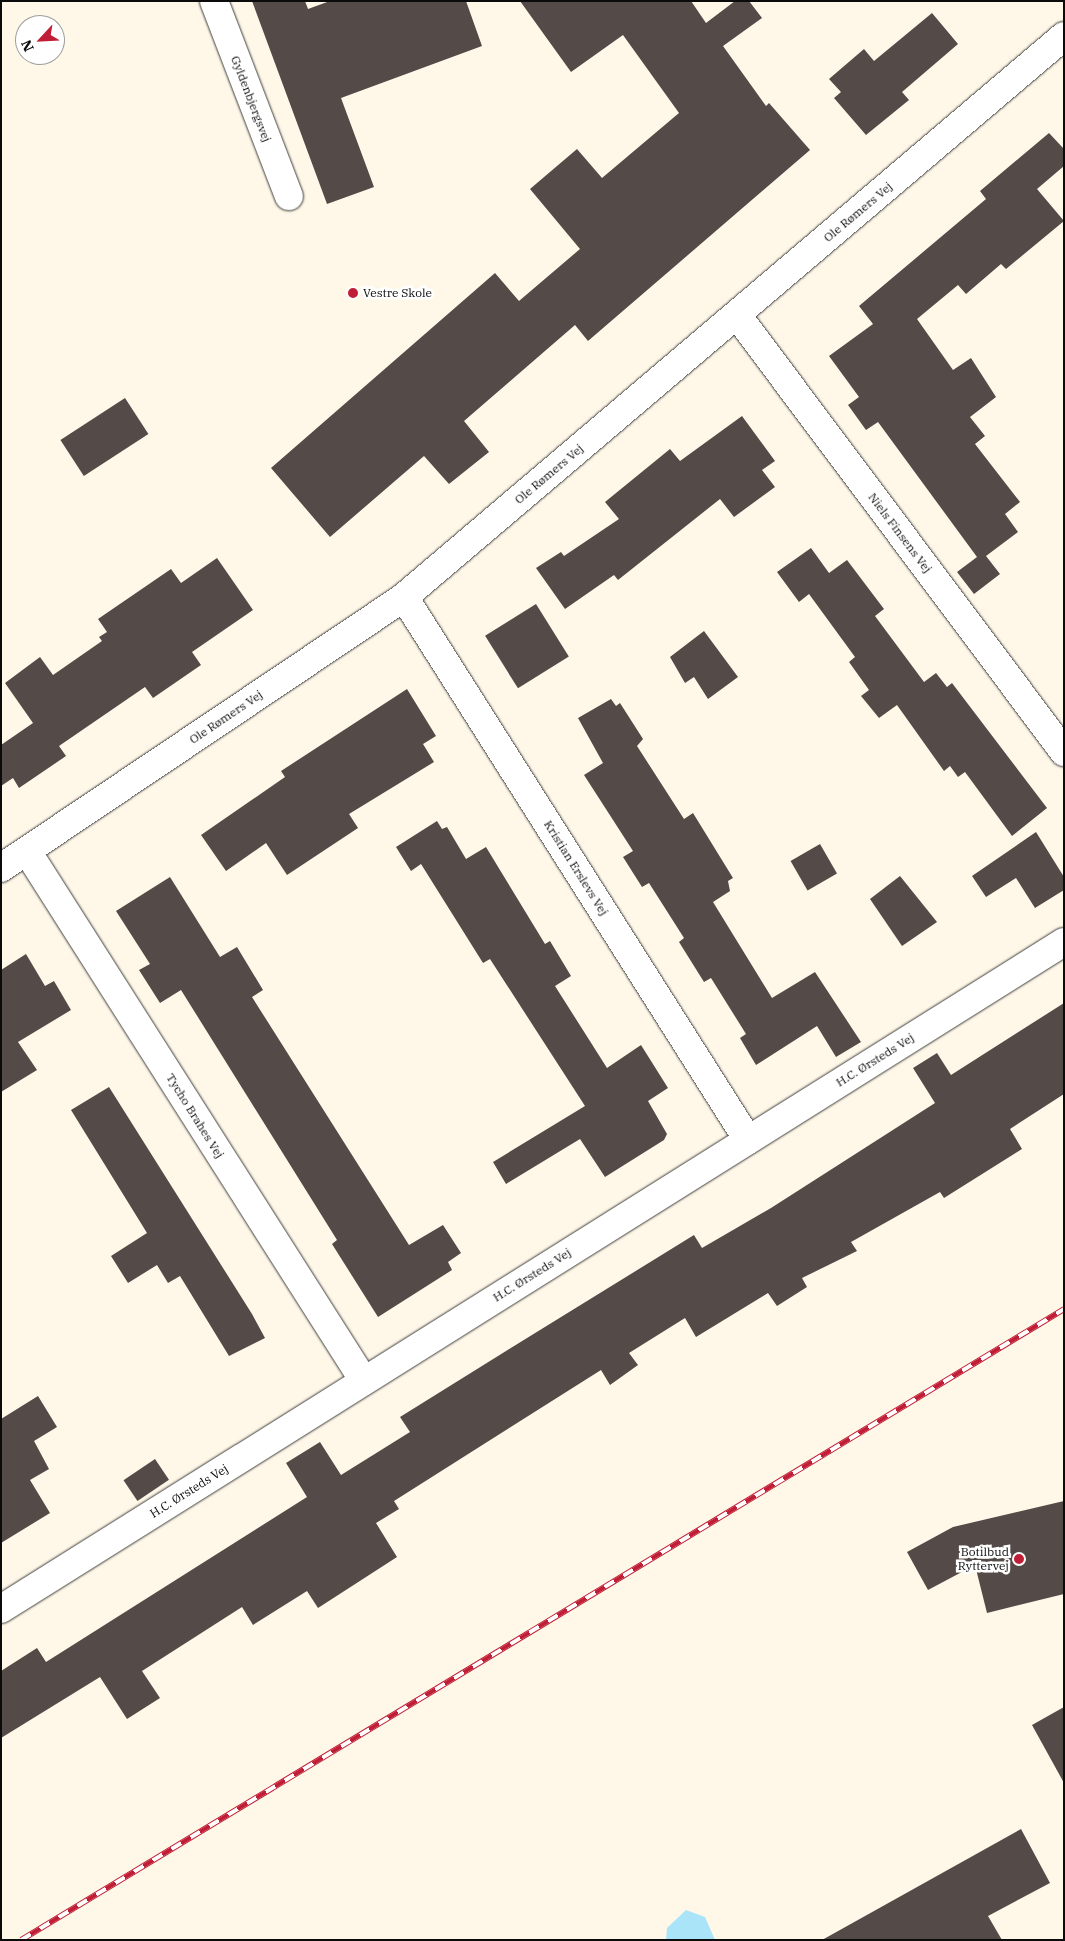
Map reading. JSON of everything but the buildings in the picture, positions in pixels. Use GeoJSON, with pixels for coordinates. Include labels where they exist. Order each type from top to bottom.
{"type":"FeatureCollection","features":[{"type":"Feature","properties":{"kind":"street","name":"Gyldenbjergsvej"},"geometry":{"type":"LineString","coordinates":[[214,1],[289,196]]}},
{"type":"Feature","properties":{"kind":"street","name":"Ole Rømers Vej"},"geometry":{"type":"LineString","coordinates":[[1,868],[404,597],[1064,36]]}},
{"type":"Feature","properties":{"kind":"street","name":"Niels Finsens Vej"},"geometry":{"type":"LineString","coordinates":[[737,315],[1064,752]]}},
{"type":"Feature","properties":{"kind":"street","name":"Kristian Erslevs Vej"},"geometry":{"type":"LineString","coordinates":[[404,597],[748,1140]]}},
{"type":"Feature","properties":{"kind":"street","name":"Tycho Brahes Vej"},"geometry":{"type":"LineString","coordinates":[[27,851],[364,1381]]}},
{"type":"Feature","properties":{"kind":"street","name":"H.C. Ørsteds Vej"},"geometry":{"type":"LineString","coordinates":[[1,1609],[1064,942]]}},
{"type":"Feature","properties":{"kind":"water"},"geometry":{"type":"Polygon","coordinates":[[[686,1910],[705,1917],[715,1940],[666,1940],[667,1928],[686,1910]]]}},
{"type":"Feature","properties":{"kind":"railway"},"geometry":{"type":"LineString","coordinates":[[21,1940],[1064,1309]]}},
{"type":"Feature","properties":{"kind":"place","name":"Vestre Skole"},"geometry":{"type":"Point","coordinates":[353,293]}},
{"type":"Feature","properties":{"kind":"place","name":"Botilbud Ryttervej"},"geometry":{"type":"Point","coordinates":[1019,1559]}}]}
